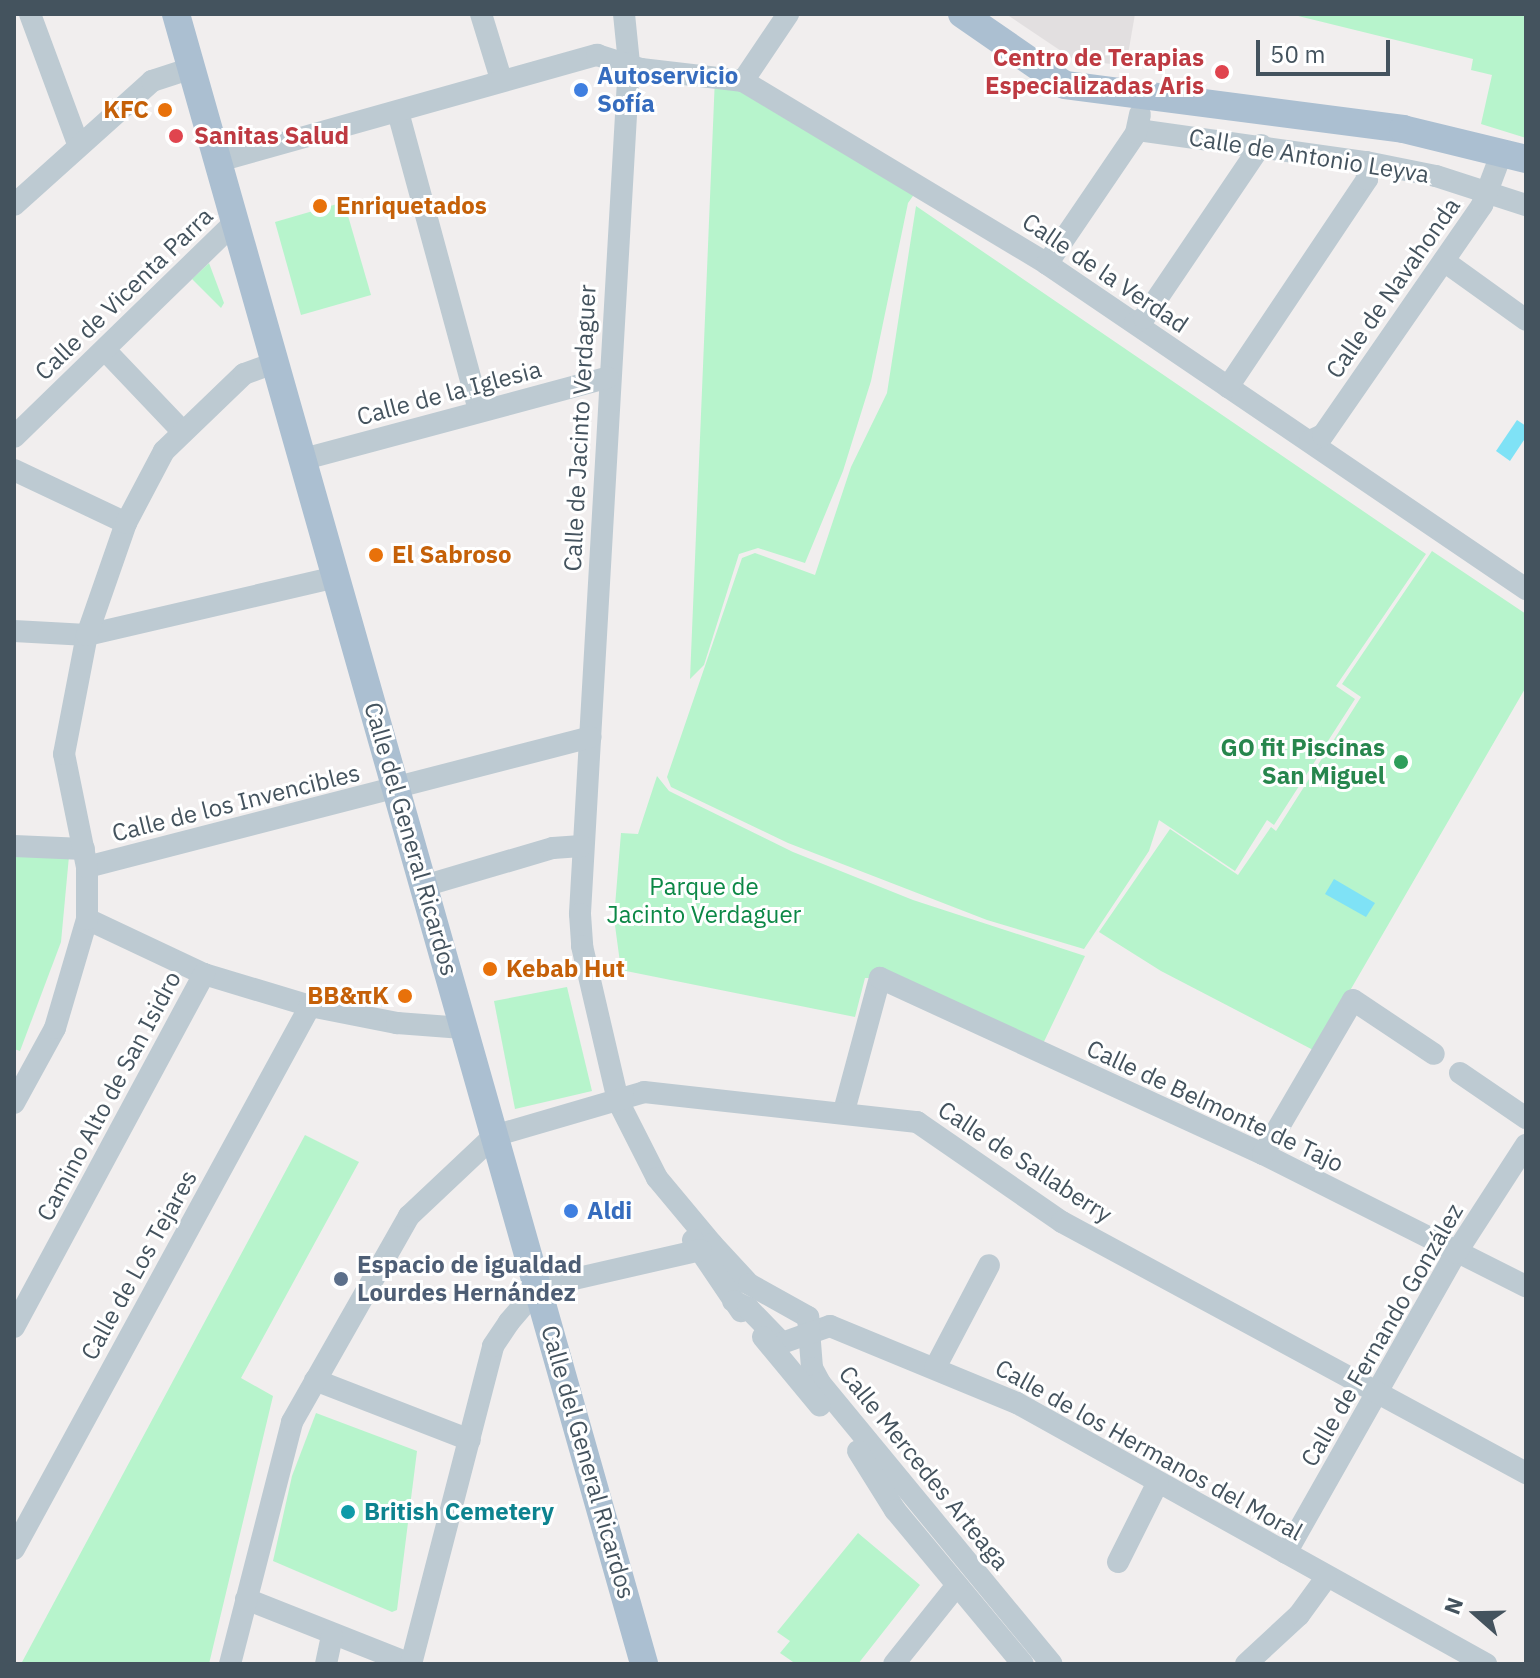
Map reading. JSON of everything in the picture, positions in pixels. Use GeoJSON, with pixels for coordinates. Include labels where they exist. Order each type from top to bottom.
{"type":"FeatureCollection","features":[{"type":"Feature","properties":{"kind":"main road","name":"Calle del General Ricardos"},"geometry":{"type":"LineString","coordinates":[[176,14],[427,885],[463,1028],[539,1287],[635,1656]]}},
{"type":"Feature","properties":{"kind":"main road","name":"Calle de Antonio Leyva"},"geometry":{"type":"LineString","coordinates":[[962,14],[1065,85],[1140,111],[1403,129],[1514,156]]}},
{"type":"Feature","properties":{"kind":"street"},"geometry":{"type":"LineString","coordinates":[[30,14],[78,144]]}},
{"type":"Feature","properties":{"kind":"street"},"geometry":{"type":"LineString","coordinates":[[481,14],[501,79]]}},
{"type":"Feature","properties":{"kind":"street","name":"Calle de Jacinto Verdaguer"},"geometry":{"type":"LineString","coordinates":[[618,1101],[582,946],[581,846],[591,737],[607,378],[629,63],[624,14]]}},
{"type":"Feature","properties":{"kind":"street"},"geometry":{"type":"LineString","coordinates":[[743,81],[788,14]]}},
{"type":"Feature","properties":{"kind":"street","name":"Calle de la Verdad"},"geometry":{"type":"LineString","coordinates":[[219,161],[398,112],[501,79],[597,55],[641,69],[743,81],[1047,264],[1526,589]]}},
{"type":"Feature","properties":{"kind":"street"},"geometry":{"type":"LineString","coordinates":[[14,205],[78,144],[152,81],[192,68]]}},
{"type":"Feature","properties":{"kind":"street"},"geometry":{"type":"LineString","coordinates":[[1047,264],[1140,111]]}},
{"type":"Feature","properties":{"kind":"street","name":"Calle de Antonio Leyva"},"geometry":{"type":"LineString","coordinates":[[1140,111],[1145,131],[1366,162],[1488,192],[1526,205]]}},
{"type":"Feature","properties":{"kind":"street"},"geometry":{"type":"LineString","coordinates":[[398,112],[479,411]]}},
{"type":"Feature","properties":{"kind":"street"},"geometry":{"type":"LineString","coordinates":[[1135,323],[1144,318],[1261,145]]}},
{"type":"Feature","properties":{"kind":"street","name":"Calle de Navahonda"},"geometry":{"type":"LineString","coordinates":[[1310,441],[1323,435],[1514,156]]}},
{"type":"Feature","properties":{"kind":"street"},"geometry":{"type":"LineString","coordinates":[[1228,387],[1367,179],[1366,162]]}},
{"type":"Feature","properties":{"kind":"street","name":"Calle de Vicenta Parra"},"geometry":{"type":"LineString","coordinates":[[14,437],[236,221]]}},
{"type":"Feature","properties":{"kind":"street"},"geometry":{"type":"LineString","coordinates":[[1444,261],[1526,320]]}},
{"type":"Feature","properties":{"kind":"street"},"geometry":{"type":"LineString","coordinates":[[105,350],[183,432]]}},
{"type":"Feature","properties":{"kind":"street"},"geometry":{"type":"LineString","coordinates":[[14,1103],[55,1028],[87,919],[86,858],[64,754],[87,635],[126,523],[164,451],[244,374],[277,362]]}},
{"type":"Feature","properties":{"kind":"street","name":"Calle de la Iglesia"},"geometry":{"type":"LineString","coordinates":[[304,459],[607,378]]}},
{"type":"Feature","properties":{"kind":"street"},"geometry":{"type":"LineString","coordinates":[[14,470],[126,523]]}},
{"type":"Feature","properties":{"kind":"street"},"geometry":{"type":"LineString","coordinates":[[14,631],[87,635],[337,577]]}},
{"type":"Feature","properties":{"kind":"street","name":"Calle de los Invencibles"},"geometry":{"type":"LineString","coordinates":[[14,846],[86,858],[398,790],[591,737]]}},
{"type":"Feature","properties":{"kind":"street"},"geometry":{"type":"LineString","coordinates":[[427,885],[553,848],[581,846]]}},
{"type":"Feature","properties":{"kind":"street"},"geometry":{"type":"LineString","coordinates":[[87,919],[204,974],[310,1006],[397,1023],[463,1028]]}},
{"type":"Feature","properties":{"kind":"street","name":"Camino Alto de San Isidro"},"geometry":{"type":"LineString","coordinates":[[14,1327],[204,974]]}},
{"type":"Feature","properties":{"kind":"street","name":"Calle de Belmonte de Tajo"},"geometry":{"type":"LineString","coordinates":[[844,1111],[880,978],[1263,1154],[1526,1286]]}},
{"type":"Feature","properties":{"kind":"street"},"geometry":{"type":"LineString","coordinates":[[1263,1154],[1353,1000],[1434,1054]]}},
{"type":"Feature","properties":{"kind":"street","name":"Calle de Los Tejares"},"geometry":{"type":"LineString","coordinates":[[14,1549],[310,1006]]}},
{"type":"Feature","properties":{"kind":"street"},"geometry":{"type":"LineString","coordinates":[[1460,1073],[1526,1118]]}},
{"type":"Feature","properties":{"kind":"street","name":"Calle de Sallaberry"},"geometry":{"type":"LineString","coordinates":[[494,1136],[644,1092],[844,1111],[917,1122],[1062,1222],[1526,1473]]}},
{"type":"Feature","properties":{"kind":"street"},"geometry":{"type":"LineString","coordinates":[[618,1101],[657,1178],[749,1284],[805,1314],[808,1332]]}},
{"type":"Feature","properties":{"kind":"street","name":"Calle Mercedes Arteaga"},"geometry":{"type":"LineString","coordinates":[[618,1101],[613,1126],[649,1186],[701,1250],[733,1301],[871,1466],[895,1510],[1023,1664]]}},
{"type":"Feature","properties":{"kind":"street"},"geometry":{"type":"LineString","coordinates":[[230,1664],[292,1422],[409,1216],[494,1136]]}},
{"type":"Feature","properties":{"kind":"street","name":"Calle de Fernando González"},"geometry":{"type":"LineString","coordinates":[[1286,1553],[1379,1394],[1456,1253],[1526,1145]]}},
{"type":"Feature","properties":{"kind":"street"},"geometry":{"type":"LineString","coordinates":[[246,1599],[332,1636],[411,1664],[493,1346],[539,1287],[701,1250]]}},
{"type":"Feature","properties":{"kind":"street"},"geometry":{"type":"LineString","coordinates":[[935,1368],[989,1265]]}},
{"type":"Feature","properties":{"kind":"street","name":"Calle Mercedes Arteaga"},"geometry":{"type":"LineString","coordinates":[[733,1301],[748,1308],[782,1343],[808,1332],[812,1368],[820,1383],[1052,1664]]}},
{"type":"Feature","properties":{"kind":"street","name":"Calle de los Hermanos del Moral"},"geometry":{"type":"LineString","coordinates":[[808,1332],[830,1326],[1017,1403],[1326,1578],[1486,1664]]}},
{"type":"Feature","properties":{"kind":"street"},"geometry":{"type":"LineString","coordinates":[[315,1380],[470,1440]]}},
{"type":"Feature","properties":{"kind":"street"},"geometry":{"type":"LineString","coordinates":[[1118,1562],[1158,1482]]}},
{"type":"Feature","properties":{"kind":"street"},"geometry":{"type":"LineString","coordinates":[[1246,1664],[1299,1615],[1326,1578]]}},
{"type":"Feature","properties":{"kind":"street"},"geometry":{"type":"LineString","coordinates":[[894,1664],[957,1585]]}},
{"type":"Feature","properties":{"kind":"street"},"geometry":{"type":"LineString","coordinates":[[326,1664],[332,1636]]}},
{"type":"Feature","properties":{"kind":"shaded area"},"geometry":{"type":"Polygon","coordinates":[[[1006,14],[1135,14],[1126,66],[1073,59],[1006,14]]]}},
{"type":"Feature","properties":{"kind":"green space"},"geometry":{"type":"Polygon","coordinates":[[[1290,14],[1526,14],[1526,138],[1481,124],[1492,75],[1471,70],[1473,59],[1290,14]]]}},
{"type":"Feature","properties":{"kind":"green space"},"geometry":{"type":"Polygon","coordinates":[[[715,77],[920,186],[908,203],[871,381],[843,471],[805,563],[758,548],[739,554],[704,665],[690,679],[715,77]]]}},
{"type":"Feature","properties":{"kind":"green space"},"geometry":{"type":"Polygon","coordinates":[[[344,202],[371,295],[301,315],[275,222],[344,202]]]}},
{"type":"Feature","properties":{"kind":"green space"},"geometry":{"type":"Polygon","coordinates":[[[916,206],[1426,554],[1336,686],[1355,699],[1274,825],[1267,820],[1235,871],[1159,820],[1149,851],[1084,949],[987,920],[788,843],[671,787],[667,777],[742,558],[755,553],[815,575],[851,467],[887,393],[916,206]]]}},
{"type":"Feature","properties":{"kind":"green space"},"geometry":{"type":"Polygon","coordinates":[[[209,263],[224,303],[221,308],[192,279],[209,263]]]}},
{"type":"Feature","properties":{"kind":"green space","name":"GO fit Piscinas San Miguel"},"geometry":{"type":"Polygon","coordinates":[[[1432,551],[1526,614],[1526,687],[1315,1051],[1161,971],[1099,932],[1170,829],[1238,875],[1271,827],[1276,831],[1361,697],[1342,684],[1432,551]]]}},
{"type":"Feature","properties":{"kind":"green space","name":"Parque de Jacinto Verdaguer"},"geometry":{"type":"Polygon","coordinates":[[[657,776],[669,791],[793,852],[913,900],[1085,956],[1039,1052],[880,978],[865,978],[855,1017],[621,970],[614,918],[621,833],[638,834],[657,776]]]}},
{"type":"Feature","properties":{"kind":"green space"},"geometry":{"type":"Polygon","coordinates":[[[14,852],[69,856],[61,942],[20,1051],[14,1049],[14,852]]]}},
{"type":"Feature","properties":{"kind":"green space"},"geometry":{"type":"Polygon","coordinates":[[[567,987],[592,1091],[515,1109],[494,1001],[567,987]]]}},
{"type":"Feature","properties":{"kind":"green space"},"geometry":{"type":"Polygon","coordinates":[[[305,1135],[359,1162],[241,1378],[273,1396],[209,1664],[21,1664],[305,1135]]]}},
{"type":"Feature","properties":{"kind":"green space","name":"British Cemetery"},"geometry":{"type":"Polygon","coordinates":[[[316,1413],[417,1451],[397,1610],[392,1612],[273,1561],[292,1476],[316,1413]]]}},
{"type":"Feature","properties":{"kind":"green space"},"geometry":{"type":"Polygon","coordinates":[[[858,1533],[920,1585],[858,1664],[796,1664],[780,1653],[790,1641],[777,1632],[858,1533]]]}},
{"type":"Feature","properties":{"kind":"water"},"geometry":{"type":"Polygon","coordinates":[[[1517,420],[1526,426],[1526,437],[1510,461],[1496,451],[1517,420]]]}},
{"type":"Feature","properties":{"kind":"water"},"geometry":{"type":"Polygon","coordinates":[[[1334,879],[1375,903],[1366,917],[1325,894],[1334,879]]]}},
{"type":"Feature","properties":{"kind":"place","name":"Centro de Terapias Especializadas Aris"},"geometry":{"type":"Point","coordinates":[1222,72]}},
{"type":"Feature","properties":{"kind":"place","name":"Autoservicio Sofía"},"geometry":{"type":"Point","coordinates":[581,90]}},
{"type":"Feature","properties":{"kind":"place","name":"KFC"},"geometry":{"type":"Point","coordinates":[165,110]}},
{"type":"Feature","properties":{"kind":"place","name":"Sanitas Salud"},"geometry":{"type":"Point","coordinates":[176,136]}},
{"type":"Feature","properties":{"kind":"place","name":"Enriquetados"},"geometry":{"type":"Point","coordinates":[320,206]}},
{"type":"Feature","properties":{"kind":"place","name":"El Sabroso"},"geometry":{"type":"Point","coordinates":[376,555]}},
{"type":"Feature","properties":{"kind":"place","name":"GO fit Piscinas San Miguel"},"geometry":{"type":"Point","coordinates":[1401,762]}},
{"type":"Feature","properties":{"kind":"place","name":"Kebab Hut"},"geometry":{"type":"Point","coordinates":[490,969]}},
{"type":"Feature","properties":{"kind":"place","name":"BB&πK"},"geometry":{"type":"Point","coordinates":[405,996]}},
{"type":"Feature","properties":{"kind":"place","name":"Aldi"},"geometry":{"type":"Point","coordinates":[571,1211]}},
{"type":"Feature","properties":{"kind":"place","name":"Espacio de igualdad Lourdes Hernández"},"geometry":{"type":"Point","coordinates":[341,1279]}},
{"type":"Feature","properties":{"kind":"place","name":"British Cemetery"},"geometry":{"type":"Point","coordinates":[348,1512]}}]}
